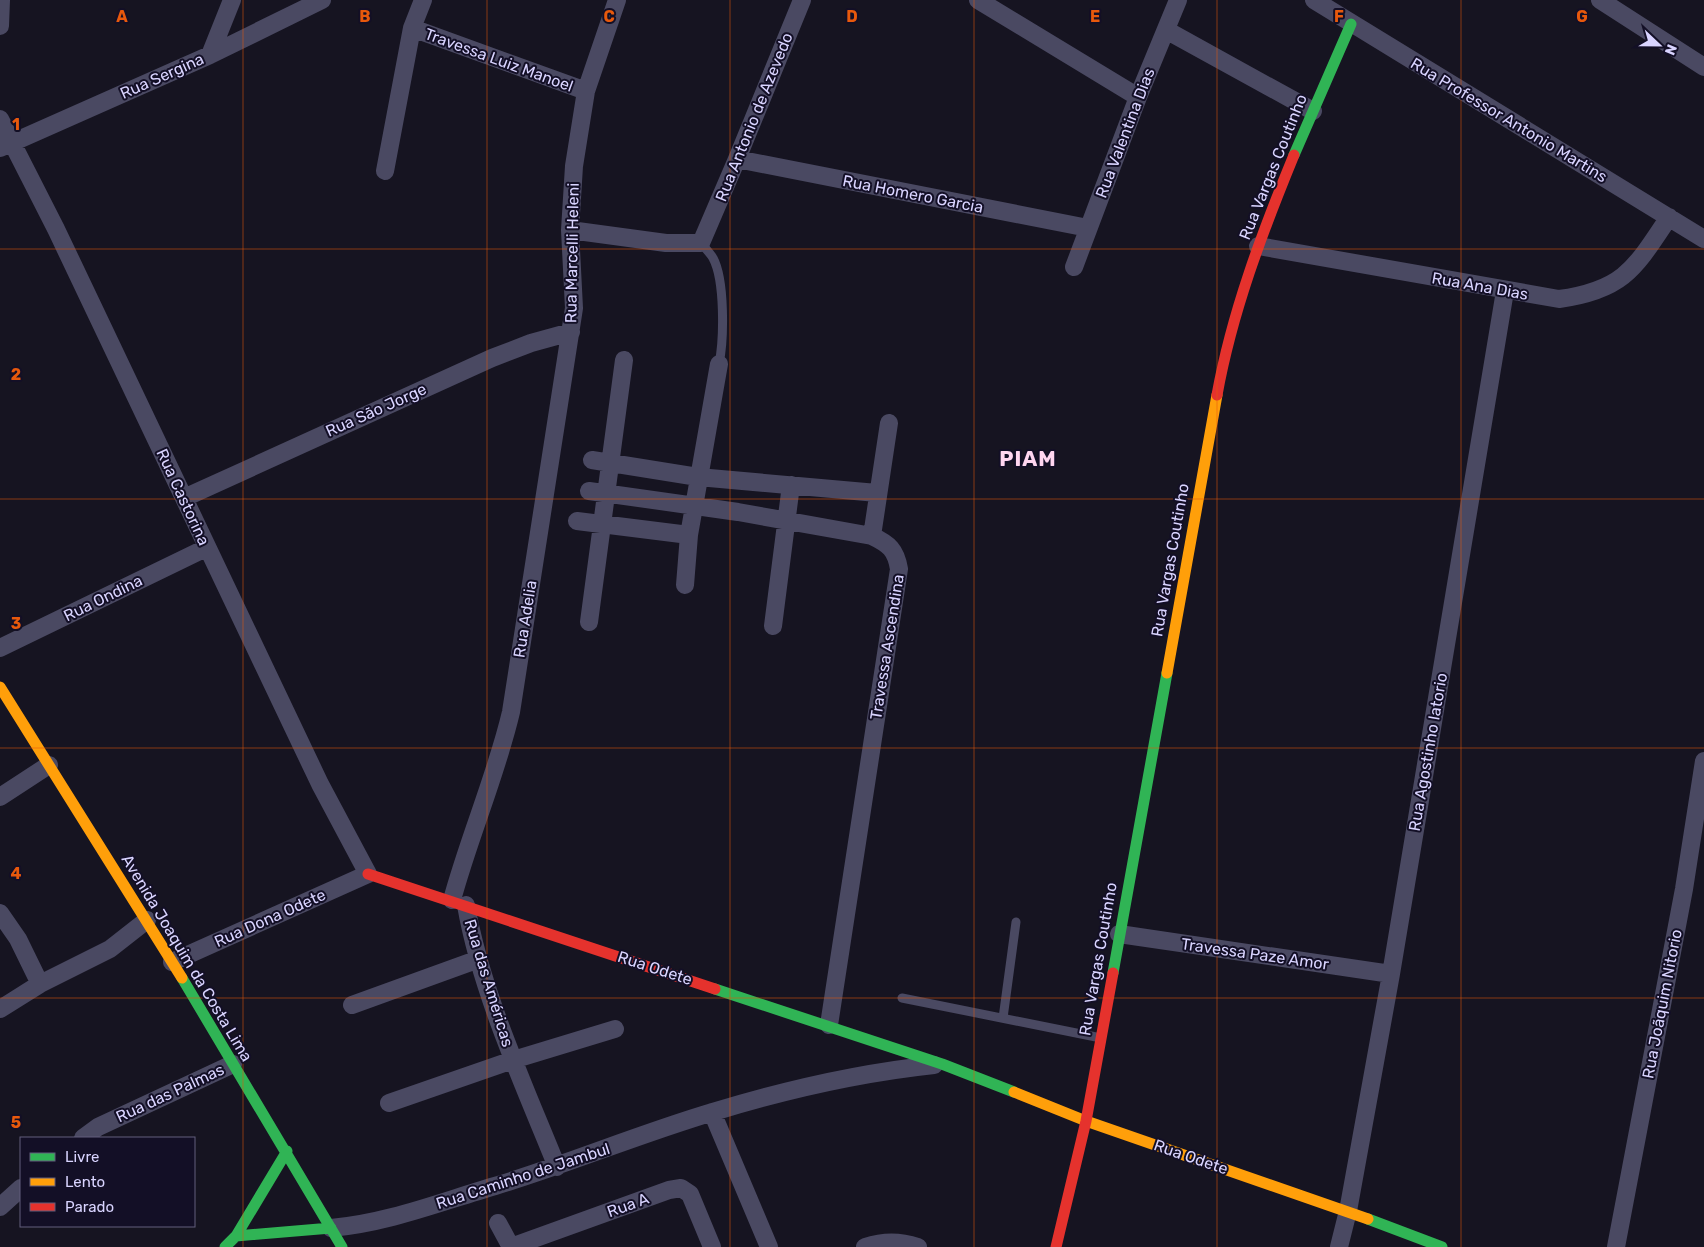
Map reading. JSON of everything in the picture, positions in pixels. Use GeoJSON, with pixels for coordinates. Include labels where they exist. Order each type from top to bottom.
{"type":"FeatureCollection","features":[{"type":"Feature","properties":{"kind":"street"},"geometry":{"type":"LineString","coordinates":[[0,26],[1,0]]}},
{"type":"Feature","properties":{"kind":"street"},"geometry":{"type":"LineString","coordinates":[[210,55],[232,0]]}},
{"type":"Feature","properties":{"kind":"street","name":"Rua Sergina"},"geometry":{"type":"LineString","coordinates":[[6,145],[210,55],[322,0]]}},
{"type":"Feature","properties":{"kind":"street"},"geometry":{"type":"LineString","coordinates":[[386,171],[412,28],[423,0]]}},
{"type":"Feature","properties":{"kind":"street","name":"Rua Marcelli Heleni"},"geometry":{"type":"LineString","coordinates":[[571,332],[574,308],[570,230],[574,166],[586,91],[617,0]]}},
{"type":"Feature","properties":{"kind":"street","name":"Rua Antonio de Azevedo"},"geometry":{"type":"LineString","coordinates":[[704,238],[738,160],[802,0]]}},
{"type":"Feature","properties":{"kind":"street"},"geometry":{"type":"LineString","coordinates":[[978,0],[1138,97]]}},
{"type":"Feature","properties":{"kind":"street","name":"Rua Valentina Dias"},"geometry":{"type":"LineString","coordinates":[[1074,267],[1138,97],[1178,0]]}},
{"type":"Feature","properties":{"kind":"street","name":"Rua Professor Antonio Martins"},"geometry":{"type":"LineString","coordinates":[[1314,0],[1704,239]]}},
{"type":"Feature","properties":{"kind":"street"},"geometry":{"type":"LineString","coordinates":[[1600,0],[1704,67]]}},
{"type":"Feature","properties":{"kind":"street","name":"Rua Vargas Coutinho"},"geometry":{"type":"LineString","coordinates":[[1086,1121],[1221,374],[1232,325],[1258,246],[1351,24]]}},
{"type":"Feature","properties":{"kind":"street","name":"Travessa Luiz Manoel"},"geometry":{"type":"LineString","coordinates":[[412,28],[586,91]]}},
{"type":"Feature","properties":{"kind":"street"},"geometry":{"type":"LineString","coordinates":[[1166,30],[1313,111]]}},
{"type":"Feature","properties":{"kind":"street","name":"Rua Castorina"},"geometry":{"type":"LineString","coordinates":[[0,119],[6,145],[56,230],[320,784],[368,874]]}},
{"type":"Feature","properties":{"kind":"street","name":"Rua Homero Garcia"},"geometry":{"type":"LineString","coordinates":[[738,160],[1088,228]]}},
{"type":"Feature","properties":{"kind":"street","name":"Rua Ana Dias"},"geometry":{"type":"LineString","coordinates":[[1258,246],[1559,299],[1585,295],[1614,284],[1639,261],[1670,217]]}},
{"type":"Feature","properties":{"kind":"street"},"geometry":{"type":"LineString","coordinates":[[570,230],[666,243],[704,238]]}},
{"type":"Feature","properties":{"kind":"street","name":"Rua Agostinho Iatorio"},"geometry":{"type":"LineString","coordinates":[[1339,1247],[1348,1212],[1391,974],[1505,291]]}},
{"type":"Feature","properties":{"kind":"street","name":"Rua São Jorge"},"geometry":{"type":"LineString","coordinates":[[184,498],[492,358],[531,343],[571,332]]}},
{"type":"Feature","properties":{"kind":"street","name":"Rua Adelia"},"geometry":{"type":"LineString","coordinates":[[459,903],[474,826],[502,751],[511,712],[571,332]]}},
{"type":"Feature","properties":{"kind":"street"},"geometry":{"type":"LineString","coordinates":[[589,622],[602,523],[598,492],[610,463],[624,360]]}},
{"type":"Feature","properties":{"kind":"street"},"geometry":{"type":"LineString","coordinates":[[685,585],[689,535],[698,476],[719,364]]}},
{"type":"Feature","properties":{"kind":"street"},"geometry":{"type":"LineString","coordinates":[[872,536],[889,423]]}},
{"type":"Feature","properties":{"kind":"street"},"geometry":{"type":"LineString","coordinates":[[592,460],[698,476],[878,493]]}},
{"type":"Feature","properties":{"kind":"street"},"geometry":{"type":"LineString","coordinates":[[773,626],[790,485]]}},
{"type":"Feature","properties":{"kind":"street","name":"Travessa Ascendina"},"geometry":{"type":"LineString","coordinates":[[598,492],[872,536],[888,544],[897,555],[900,569],[829,1025]]}},
{"type":"Feature","properties":{"kind":"street"},"geometry":{"type":"LineString","coordinates":[[577,521],[689,535]]}},
{"type":"Feature","properties":{"kind":"street","name":"Rua Ondina"},"geometry":{"type":"LineString","coordinates":[[0,648],[206,548]]}},
{"type":"Feature","properties":{"kind":"street","name":"Avenida Joaquim da Costa Lima"},"geometry":{"type":"LineString","coordinates":[[0,687],[147,920],[287,1151],[342,1247]]}},
{"type":"Feature","properties":{"kind":"street","name":"Rua Joãquim Nitorio"},"geometry":{"type":"LineString","coordinates":[[1616,1247],[1684,889],[1704,761]]}},
{"type":"Feature","properties":{"kind":"street"},"geometry":{"type":"LineString","coordinates":[[0,797],[49,766]]}},
{"type":"Feature","properties":{"kind":"street","name":"Rua Odete"},"geometry":{"type":"LineString","coordinates":[[368,874],[829,1025],[942,1064],[1086,1121],[1348,1212],[1442,1247]]}},
{"type":"Feature","properties":{"kind":"street","name":"Rua Dona Odete"},"geometry":{"type":"LineString","coordinates":[[172,962],[368,874]]}},
{"type":"Feature","properties":{"kind":"street","name":"Rua das Américas"},"geometry":{"type":"LineString","coordinates":[[459,903],[513,1060]]}},
{"type":"Feature","properties":{"kind":"street"},"geometry":{"type":"LineString","coordinates":[[0,913],[18,939],[40,984]]}},
{"type":"Feature","properties":{"kind":"street"},"geometry":{"type":"LineString","coordinates":[[0,1009],[40,984],[110,949],[147,920]]}},
{"type":"Feature","properties":{"kind":"street","name":"Travessa Paze Amor"},"geometry":{"type":"LineString","coordinates":[[1119,934],[1391,974]]}},
{"type":"Feature","properties":{"kind":"street"},"geometry":{"type":"LineString","coordinates":[[352,1005],[479,959]]}},
{"type":"Feature","properties":{"kind":"street","name":"Rua das Américas"},"geometry":{"type":"LineString","coordinates":[[389,1103],[513,1060],[615,1029]]}},
{"type":"Feature","properties":{"kind":"street"},"geometry":{"type":"LineString","coordinates":[[513,1060],[557,1167]]}},
{"type":"Feature","properties":{"kind":"street","name":"Rua das Palmas"},"geometry":{"type":"LineString","coordinates":[[83,1137],[98,1127],[233,1064]]}},
{"type":"Feature","properties":{"kind":"street","name":"Rua Odete"},"geometry":{"type":"LineString","coordinates":[[712,1112],[812,1085],[895,1069],[942,1064]]}},
{"type":"Feature","properties":{"kind":"street"},"geometry":{"type":"LineString","coordinates":[[712,1112],[769,1247]]}},
{"type":"Feature","properties":{"kind":"street","name":"Rua Caminho de Jambul"},"geometry":{"type":"LineString","coordinates":[[331,1228],[393,1219],[557,1167],[712,1112]]}},
{"type":"Feature","properties":{"kind":"street"},"geometry":{"type":"LineString","coordinates":[[1056,1247],[1086,1121]]}},
{"type":"Feature","properties":{"kind":"street"},"geometry":{"type":"LineString","coordinates":[[225,1247],[236,1236],[287,1151]]}},
{"type":"Feature","properties":{"kind":"street","name":"Rua A"},"geometry":{"type":"LineString","coordinates":[[511,1247],[669,1190],[681,1188],[690,1194],[712,1247]]}},
{"type":"Feature","properties":{"kind":"street"},"geometry":{"type":"LineString","coordinates":[[0,1208],[20,1189]]}},
{"type":"Feature","properties":{"kind":"street"},"geometry":{"type":"LineString","coordinates":[[498,1223],[511,1247]]}},
{"type":"Feature","properties":{"kind":"street"},"geometry":{"type":"LineString","coordinates":[[236,1236],[331,1228]]}},
{"type":"Feature","properties":{"kind":"street"},"geometry":{"type":"LineString","coordinates":[[865,1247],[880,1242],[901,1242],[918,1247]]}},
{"type":"Feature","properties":{"kind":"lane"},"geometry":{"type":"LineString","coordinates":[[704,238],[714,259],[721,294],[723,346],[719,364]]}},
{"type":"Feature","properties":{"kind":"lane"},"geometry":{"type":"LineString","coordinates":[[1003,1018],[1016,922]]}},
{"type":"Feature","properties":{"kind":"lane"},"geometry":{"type":"LineString","coordinates":[[902,998],[1101,1038]]}},
{"type":"Feature","properties":{"kind":"traffic: fast"},"geometry":{"type":"LineString","coordinates":[[1294,155],[1351,24]]}},
{"type":"Feature","properties":{"kind":"traffic: fast"},"geometry":{"type":"LineString","coordinates":[[1113,973],[1167,673]]}},
{"type":"Feature","properties":{"kind":"traffic: fast"},"geometry":{"type":"LineString","coordinates":[[182,978],[342,1247]]}},
{"type":"Feature","properties":{"kind":"traffic: fast"},"geometry":{"type":"LineString","coordinates":[[715,989],[942,1064],[1014,1092]]}},
{"type":"Feature","properties":{"kind":"traffic: fast"},"geometry":{"type":"LineString","coordinates":[[225,1247],[236,1236],[287,1151]]}},
{"type":"Feature","properties":{"kind":"traffic: fast"},"geometry":{"type":"LineString","coordinates":[[1368,1219],[1442,1247]]}},
{"type":"Feature","properties":{"kind":"traffic: fast"},"geometry":{"type":"LineString","coordinates":[[236,1236],[331,1228]]}},
{"type":"Feature","properties":{"kind":"traffic: slow"},"geometry":{"type":"LineString","coordinates":[[1167,673],[1217,395]]}},
{"type":"Feature","properties":{"kind":"traffic: slow"},"geometry":{"type":"LineString","coordinates":[[0,687],[182,978]]}},
{"type":"Feature","properties":{"kind":"traffic: slow"},"geometry":{"type":"LineString","coordinates":[[1014,1092],[1086,1121],[1368,1219]]}},
{"type":"Feature","properties":{"kind":"traffic: jam"},"geometry":{"type":"LineString","coordinates":[[1217,395],[1231,333],[1249,273],[1294,155]]}},
{"type":"Feature","properties":{"kind":"traffic: jam"},"geometry":{"type":"LineString","coordinates":[[368,874],[715,989]]}},
{"type":"Feature","properties":{"kind":"traffic: jam"},"geometry":{"type":"LineString","coordinates":[[1056,1247],[1086,1121],[1113,973]]}},
{"type":"Feature","properties":{"kind":"district","name":"PIAM"},"geometry":{"type":"Point","coordinates":[1028,458]}}]}
